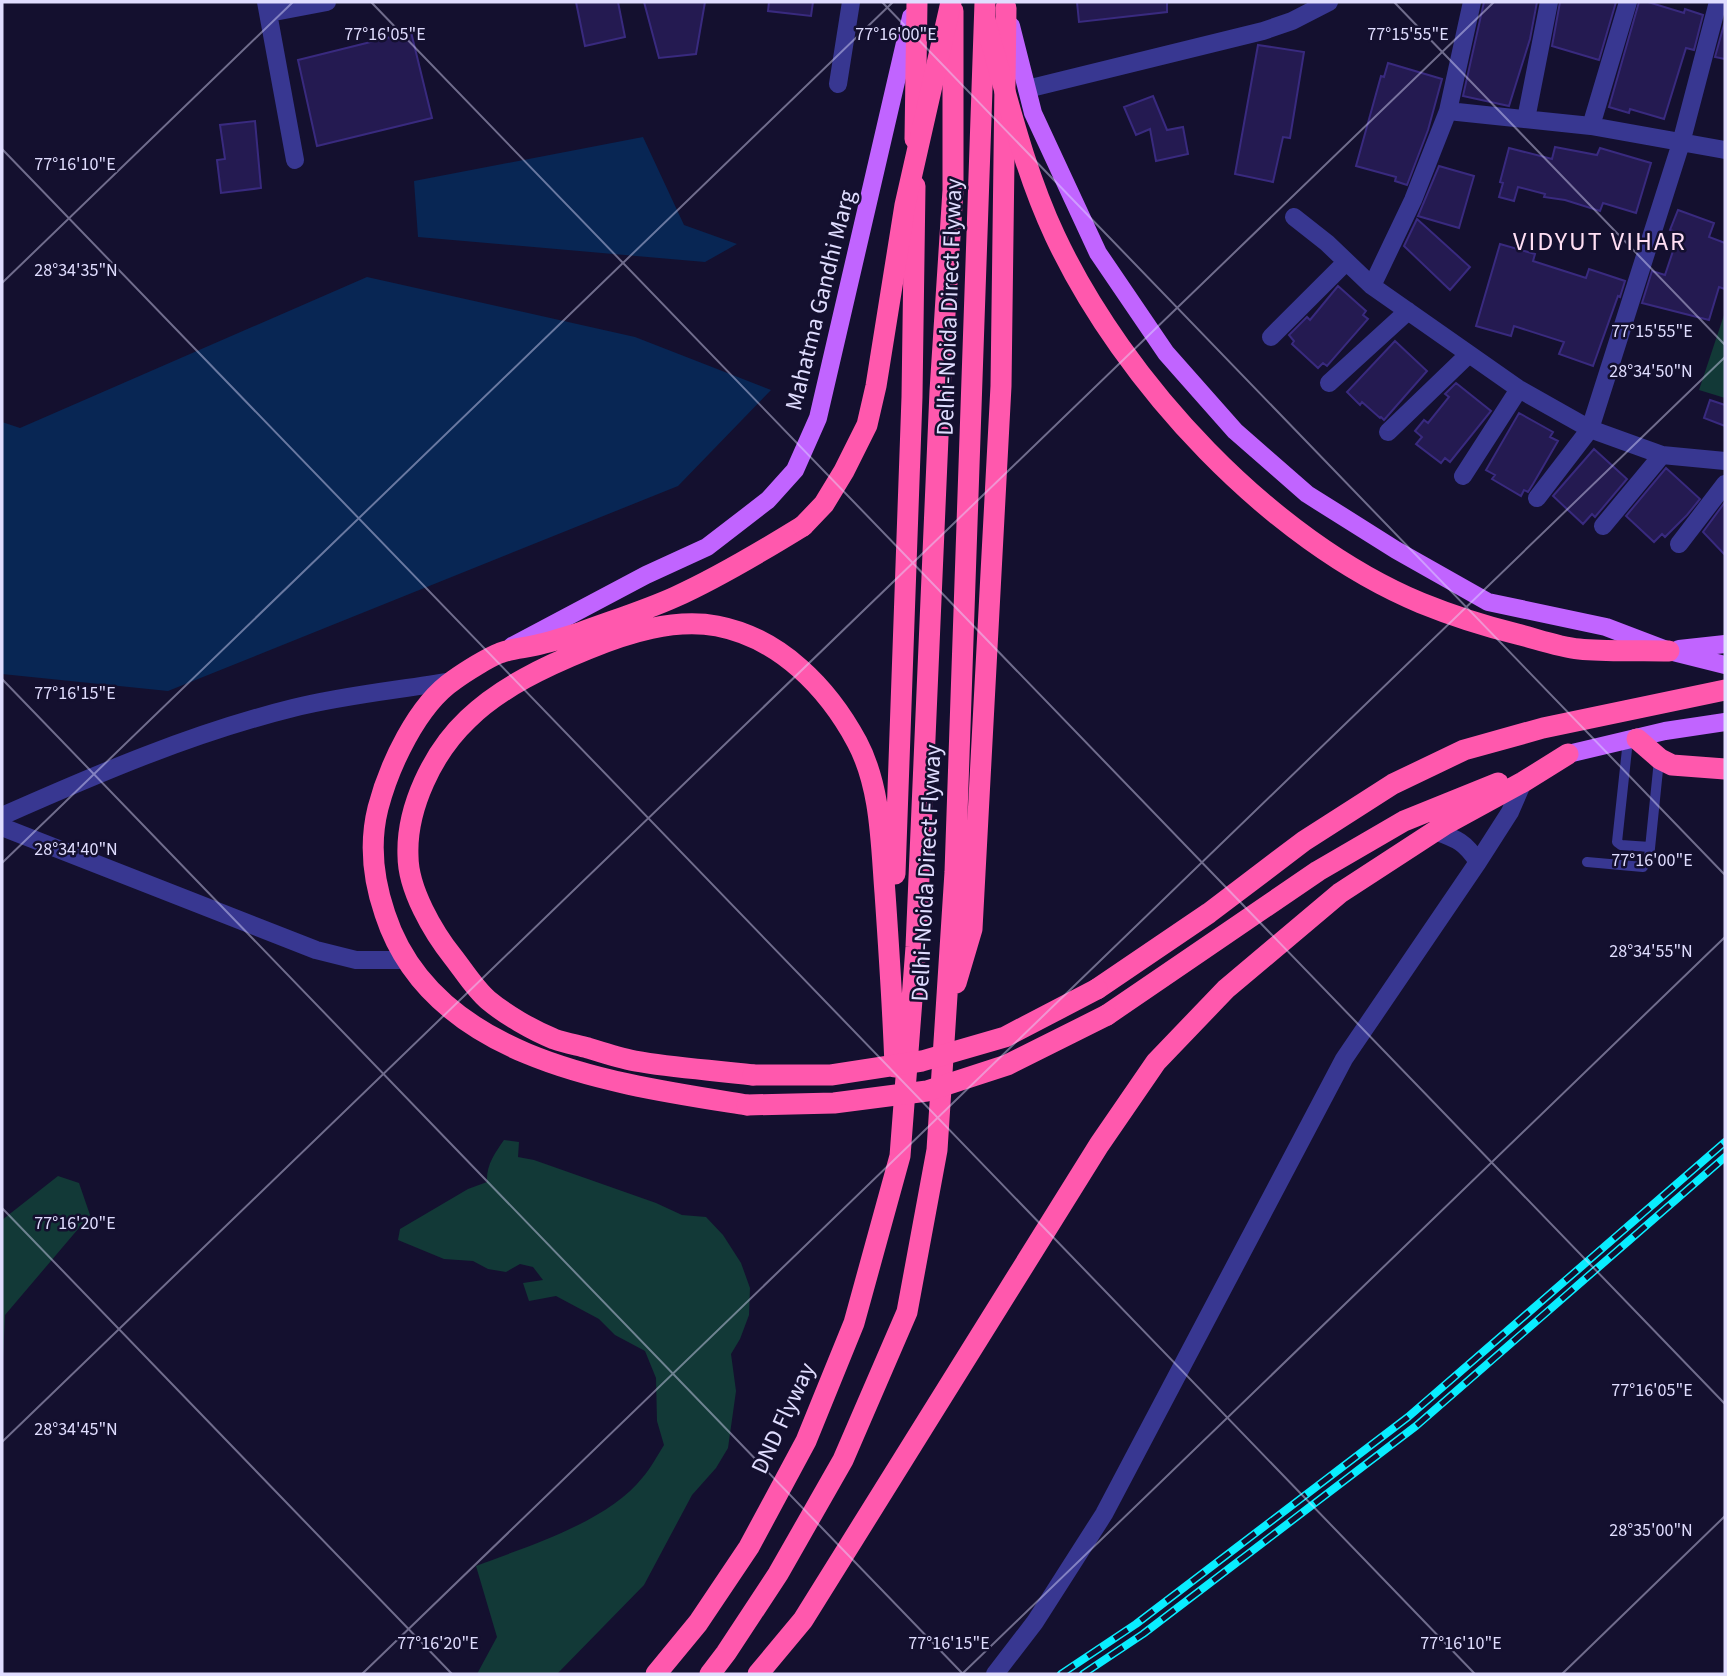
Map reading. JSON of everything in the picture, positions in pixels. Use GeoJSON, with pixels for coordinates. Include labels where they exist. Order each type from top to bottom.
{"type":"FeatureCollection","features":[{"type":"Feature","properties":{"kind":"highway"},"geometry":{"type":"LineString","coordinates":[[891,981],[912,397],[915,2]]}},
{"type":"Feature","properties":{"kind":"highway"},"geometry":{"type":"LineString","coordinates":[[952,2],[905,205],[876,386],[867,425],[845,471],[824,504],[803,526],[676,597],[556,641],[499,653],[452,681],[423,711],[402,743],[383,786],[374,822],[372,858],[377,891],[391,931],[421,980],[446,1006],[489,1036],[516,1050],[609,1079],[747,1105],[834,1103],[927,1091],[1007,1065],[1107,1015],[1318,871],[1404,821],[1568,754]]}},
{"type":"Feature","properties":{"kind":"highway","name":"Delhi-Noida Direct Flyway"},"geometry":{"type":"LineString","coordinates":[[900,1156],[916,947],[939,404],[953,190],[952,2]]}},
{"type":"Feature","properties":{"kind":"highway"},"geometry":{"type":"LineString","coordinates":[[944,1023],[972,929],[1001,386],[1006,5]]}},
{"type":"Feature","properties":{"kind":"highway"},"geometry":{"type":"LineString","coordinates":[[985,11],[1023,152],[1055,235],[1096,312],[1137,370],[1205,449],[1261,501],[1320,547],[1419,603],[1472,622],[1577,649],[1669,650]]}},
{"type":"Feature","properties":{"kind":"highway","name":"Delhi-Noida Direct Flyway"},"geometry":{"type":"LineString","coordinates":[[710,1674],[778,1574],[844,1460],[906,1312],[937,1150],[955,872],[985,11]]}},
{"type":"Feature","properties":{"kind":"highway"},"geometry":{"type":"LineString","coordinates":[[900,1156],[891,981],[875,793],[859,744],[822,691],[799,667],[772,646],[744,634],[717,626],[689,623],[623,635],[545,666],[491,700],[467,720],[444,748],[421,791],[411,827],[407,856],[412,883],[439,940],[487,999],[554,1039],[634,1061],[753,1075],[831,1075],[922,1061],[1005,1037],[1097,989],[1209,913],[1304,841],[1393,784],[1464,750],[1543,728],[1725,691]]}},
{"type":"Feature","properties":{"kind":"highway"},"geometry":{"type":"LineString","coordinates":[[1632,739],[1672,765],[1725,769]]}},
{"type":"Feature","properties":{"kind":"highway"},"geometry":{"type":"LineString","coordinates":[[758,1674],[803,1620],[1100,1145],[1156,1062],[1226,989],[1340,893],[1435,831],[1568,754]]}},
{"type":"Feature","properties":{"kind":"highway","name":"DND Flyway"},"geometry":{"type":"LineString","coordinates":[[656,1674],[698,1623],[749,1547],[806,1441],[854,1323],[900,1156]]}},
{"type":"Feature","properties":{"kind":"main road","name":"Mahatma Gandhi Marg"},"geometry":{"type":"LineString","coordinates":[[499,653],[646,575],[706,547],[768,500],[794,470],[818,418],[915,2]]}},
{"type":"Feature","properties":{"kind":"main road"},"geometry":{"type":"LineString","coordinates":[[1006,5],[1033,113],[1098,253],[1166,353],[1235,431],[1307,494],[1395,550],[1489,602],[1606,627],[1669,650],[1725,665]]}},
{"type":"Feature","properties":{"kind":"main road"},"geometry":{"type":"LineString","coordinates":[[1669,650],[1725,644]]}},
{"type":"Feature","properties":{"kind":"main road"},"geometry":{"type":"LineString","coordinates":[[1568,754],[1665,731],[1725,722]]}},
{"type":"Feature","properties":{"kind":"street"},"geometry":{"type":"LineString","coordinates":[[295,160],[267,7],[327,2]]}},
{"type":"Feature","properties":{"kind":"street"},"geometry":{"type":"LineString","coordinates":[[838,83],[851,2]]}},
{"type":"Feature","properties":{"kind":"street"},"geometry":{"type":"LineString","coordinates":[[1027,89],[1263,31],[1292,21],[1329,2]]}},
{"type":"Feature","properties":{"kind":"street"},"geometry":{"type":"LineString","coordinates":[[1372,286],[1413,200],[1448,111],[1472,2]]}},
{"type":"Feature","properties":{"kind":"street"},"geometry":{"type":"LineString","coordinates":[[1526,119],[1549,2]]}},
{"type":"Feature","properties":{"kind":"street"},"geometry":{"type":"LineString","coordinates":[[1591,126],[1628,2]]}},
{"type":"Feature","properties":{"kind":"street"},"geometry":{"type":"LineString","coordinates":[[1537,498],[1590,429],[1681,143],[1718,2]]}},
{"type":"Feature","properties":{"kind":"street"},"geometry":{"type":"LineString","coordinates":[[1448,111],[1591,126],[1725,150]]}},
{"type":"Feature","properties":{"kind":"street"},"geometry":{"type":"LineString","coordinates":[[1294,217],[1327,243],[1372,286],[1519,389],[1590,429],[1662,455],[1725,461]]}},
{"type":"Feature","properties":{"kind":"street"},"geometry":{"type":"LineString","coordinates":[[1271,337],[1346,262]]}},
{"type":"Feature","properties":{"kind":"street"},"geometry":{"type":"LineString","coordinates":[[1329,383],[1408,311]]}},
{"type":"Feature","properties":{"kind":"street"},"geometry":{"type":"LineString","coordinates":[[1388,432],[1469,354]]}},
{"type":"Feature","properties":{"kind":"street"},"geometry":{"type":"LineString","coordinates":[[1463,476],[1519,389]]}},
{"type":"Feature","properties":{"kind":"street"},"geometry":{"type":"LineString","coordinates":[[1602,526],[1662,455]]}},
{"type":"Feature","properties":{"kind":"street"},"geometry":{"type":"LineString","coordinates":[[1678,544],[1725,484]]}},
{"type":"Feature","properties":{"kind":"street"},"geometry":{"type":"LineString","coordinates":[[2,816],[109,769],[236,724],[295,708],[452,681]]}},
{"type":"Feature","properties":{"kind":"street"},"geometry":{"type":"LineString","coordinates":[[995,1674],[1035,1622],[1104,1514],[1343,1059],[1478,862],[1510,812],[1523,782]]}},
{"type":"Feature","properties":{"kind":"street"},"geometry":{"type":"LineString","coordinates":[[2,827],[316,950],[356,960],[408,960]]}},
{"type":"Feature","properties":{"kind":"street"},"geometry":{"type":"LineString","coordinates":[[1435,831],[1468,847],[1478,862]]}},
{"type":"Feature","properties":{"kind":"lane"},"geometry":{"type":"LineString","coordinates":[[1632,739],[1617,842],[1621,845],[1650,848]]}},
{"type":"Feature","properties":{"kind":"lane"},"geometry":{"type":"LineString","coordinates":[[1587,862],[1643,867],[1649,858],[1660,759]]}},
{"type":"Feature","properties":{"kind":"green space"},"geometry":{"type":"Polygon","coordinates":[[[1725,312],[1725,398],[1699,390],[1725,312]]]}},
{"type":"Feature","properties":{"kind":"green space"},"geometry":{"type":"Polygon","coordinates":[[[504,1140],[519,1142],[518,1157],[534,1160],[656,1203],[682,1215],[706,1217],[723,1235],[741,1263],[750,1288],[749,1315],[731,1354],[736,1391],[728,1448],[716,1468],[692,1495],[644,1585],[557,1674],[477,1674],[497,1637],[476,1566],[566,1531],[609,1507],[643,1477],[664,1445],[657,1421],[656,1378],[645,1351],[615,1335],[599,1319],[556,1296],[529,1301],[523,1283],[543,1280],[533,1267],[520,1264],[506,1272],[488,1269],[473,1261],[444,1259],[398,1240],[400,1229],[468,1189],[487,1182],[494,1155],[504,1140]]]}},
{"type":"Feature","properties":{"kind":"green space"},"geometry":{"type":"Polygon","coordinates":[[[58,1176],[79,1183],[90,1215],[5,1315],[2,1380],[2,1220],[58,1176]]]}},
{"type":"Feature","properties":{"kind":"water"},"geometry":{"type":"Polygon","coordinates":[[[643,137],[684,225],[737,244],[705,262],[418,237],[414,181],[643,137]]]}},
{"type":"Feature","properties":{"kind":"water"},"geometry":{"type":"Polygon","coordinates":[[[367,277],[635,337],[771,390],[678,486],[168,691],[2,674],[2,422],[20,428],[367,277]]]}},
{"type":"Feature","properties":{"kind":"building"},"geometry":{"type":"Polygon","coordinates":[[[576,2],[618,2],[625,37],[585,46],[576,2]]]}},
{"type":"Feature","properties":{"kind":"building"},"geometry":{"type":"Polygon","coordinates":[[[644,2],[705,2],[696,54],[659,58],[644,2]]]}},
{"type":"Feature","properties":{"kind":"building"},"geometry":{"type":"Polygon","coordinates":[[[769,2],[813,2],[811,16],[768,11],[769,2]]]}},
{"type":"Feature","properties":{"kind":"building"},"geometry":{"type":"Polygon","coordinates":[[[1077,2],[1167,2],[1167,12],[1079,22],[1077,2]]]}},
{"type":"Feature","properties":{"kind":"building"},"geometry":{"type":"Polygon","coordinates":[[[1484,2],[1537,2],[1530,39],[1509,106],[1463,96],[1484,2]]]}},
{"type":"Feature","properties":{"kind":"building"},"geometry":{"type":"Polygon","coordinates":[[[1560,2],[1616,2],[1599,60],[1552,46],[1560,2]]]}},
{"type":"Feature","properties":{"kind":"building"},"geometry":{"type":"Polygon","coordinates":[[[1639,2],[1648,2],[1684,13],[1685,9],[1703,15],[1694,50],[1686,48],[1664,119],[1630,109],[1629,113],[1609,107],[1639,2]]]}},
{"type":"Feature","properties":{"kind":"building"},"geometry":{"type":"Polygon","coordinates":[[[1725,21],[1725,59],[1715,57],[1725,21]]]}},
{"type":"Feature","properties":{"kind":"building"},"geometry":{"type":"Polygon","coordinates":[[[411,32],[432,118],[317,146],[298,60],[411,32]]]}},
{"type":"Feature","properties":{"kind":"building"},"geometry":{"type":"Polygon","coordinates":[[[1258,45],[1304,52],[1290,138],[1283,137],[1273,182],[1235,174],[1258,45]]]}},
{"type":"Feature","properties":{"kind":"building"},"geometry":{"type":"Polygon","coordinates":[[[1388,63],[1442,79],[1428,130],[1407,185],[1395,181],[1396,177],[1356,166],[1381,76],[1384,77],[1388,63]]]}},
{"type":"Feature","properties":{"kind":"building"},"geometry":{"type":"Polygon","coordinates":[[[1153,96],[1167,130],[1183,127],[1188,154],[1156,161],[1150,129],[1136,135],[1124,107],[1153,96]]]}},
{"type":"Feature","properties":{"kind":"building"},"geometry":{"type":"Polygon","coordinates":[[[255,121],[261,188],[221,193],[217,160],[225,159],[220,125],[255,121]]]}},
{"type":"Feature","properties":{"kind":"building"},"geometry":{"type":"Polygon","coordinates":[[[1555,147],[1597,155],[1600,148],[1651,163],[1636,213],[1603,203],[1600,211],[1565,200],[1544,197],[1545,194],[1518,187],[1514,201],[1499,197],[1509,148],[1552,159],[1555,147]]]}},
{"type":"Feature","properties":{"kind":"building"},"geometry":{"type":"Polygon","coordinates":[[[1439,166],[1474,176],[1459,228],[1418,216],[1439,166]]]}},
{"type":"Feature","properties":{"kind":"building"},"geometry":{"type":"Polygon","coordinates":[[[1678,210],[1714,223],[1709,237],[1725,243],[1725,289],[1719,287],[1709,320],[1642,303],[1652,271],[1665,275],[1679,233],[1670,230],[1678,210]]]}},
{"type":"Feature","properties":{"kind":"building"},"geometry":{"type":"Polygon","coordinates":[[[1417,219],[1470,267],[1450,290],[1404,246],[1417,219]]]}},
{"type":"Feature","properties":{"kind":"building"},"geometry":{"type":"Polygon","coordinates":[[[1500,244],[1535,254],[1533,261],[1586,278],[1589,269],[1625,281],[1593,366],[1559,354],[1564,342],[1514,326],[1511,336],[1476,326],[1500,244]]]}},
{"type":"Feature","properties":{"kind":"building"},"geometry":{"type":"Polygon","coordinates":[[[1338,286],[1366,311],[1363,315],[1368,319],[1327,366],[1323,363],[1318,368],[1292,344],[1294,341],[1289,335],[1307,317],[1310,320],[1338,286]]]}},
{"type":"Feature","properties":{"kind":"building"},"geometry":{"type":"Polygon","coordinates":[[[1395,341],[1427,371],[1384,420],[1362,402],[1360,405],[1347,392],[1395,341]]]}},
{"type":"Feature","properties":{"kind":"building"},"geometry":{"type":"Polygon","coordinates":[[[1456,383],[1491,411],[1450,462],[1445,458],[1441,463],[1416,444],[1422,437],[1415,431],[1424,420],[1428,423],[1449,397],[1445,394],[1456,383]]]}},
{"type":"Feature","properties":{"kind":"building"},"geometry":{"type":"Polygon","coordinates":[[[1710,400],[1725,405],[1725,426],[1704,418],[1710,400]]]}},
{"type":"Feature","properties":{"kind":"building"},"geometry":{"type":"Polygon","coordinates":[[[1519,413],[1553,432],[1550,437],[1558,441],[1528,492],[1524,490],[1521,496],[1492,479],[1495,475],[1486,470],[1519,413]]]}},
{"type":"Feature","properties":{"kind":"building"},"geometry":{"type":"Polygon","coordinates":[[[1594,449],[1627,479],[1595,517],[1592,514],[1583,524],[1553,496],[1594,449]]]}},
{"type":"Feature","properties":{"kind":"building"},"geometry":{"type":"Polygon","coordinates":[[[1666,468],[1700,499],[1665,537],[1662,534],[1654,542],[1626,516],[1666,468]]]}},
{"type":"Feature","properties":{"kind":"building"},"geometry":{"type":"Polygon","coordinates":[[[1725,502],[1725,555],[1703,532],[1725,502]]]}},
{"type":"Feature","properties":{"kind":"railway"},"geometry":{"type":"LineString","coordinates":[[1061,1674],[1136,1624],[1408,1417],[1725,1142]]}},
{"type":"Feature","properties":{"kind":"railway"},"geometry":{"type":"LineString","coordinates":[[1083,1674],[1143,1634],[1416,1426],[1725,1157]]}},
{"type":"Feature","properties":{"kind":"district","name":"VIDYUT VIHAR"},"geometry":{"type":"Point","coordinates":[1600,241]}}]}
